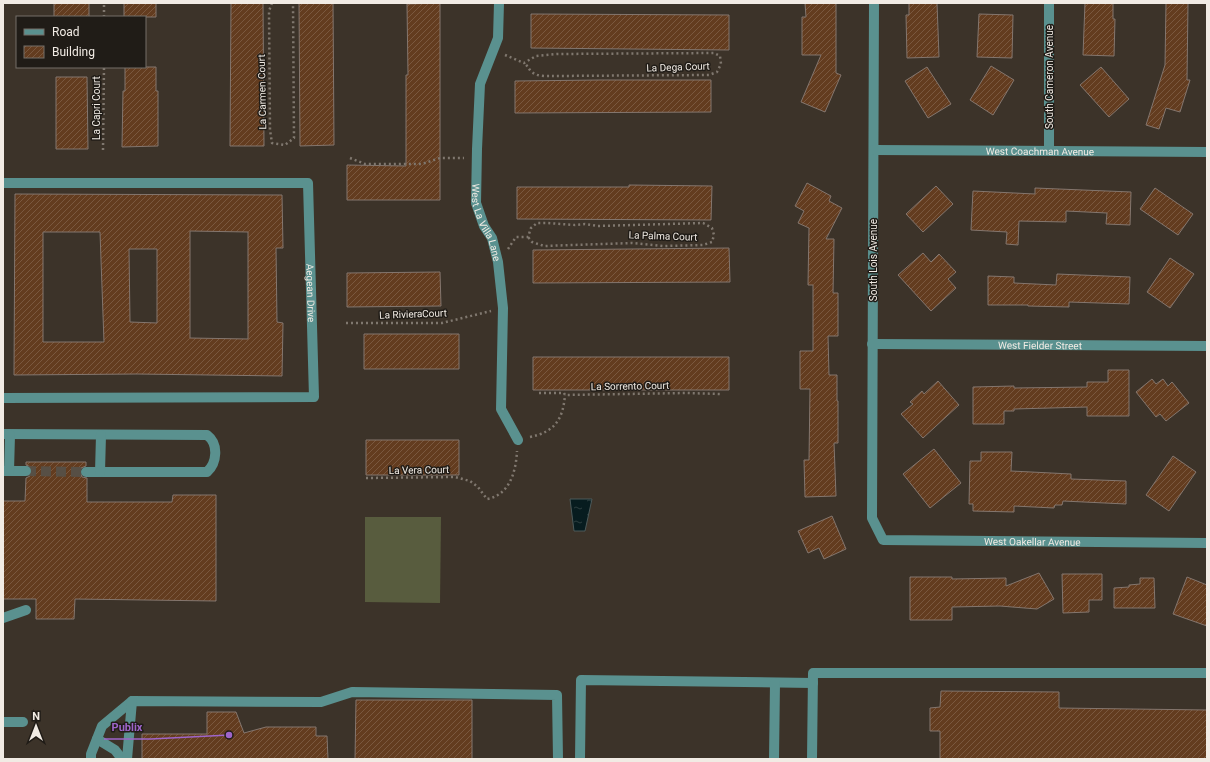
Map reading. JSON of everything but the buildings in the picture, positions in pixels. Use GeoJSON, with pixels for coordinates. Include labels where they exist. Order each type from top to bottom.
{"type":"FeatureCollection","features":[{"type":"Feature","properties":{"kind":"street","name":"West La Villa Lane"},"geometry":{"type":"LineString","coordinates":[[499,3],[498,38],[480,84],[476,158],[476,203],[484,226],[492,238],[498,262],[503,308],[501,409],[518,440]]}},
{"type":"Feature","properties":{"kind":"street","name":"South Lois Avenue"},"geometry":{"type":"LineString","coordinates":[[872,518],[874,3]]}},
{"type":"Feature","properties":{"kind":"street","name":"South Cameron Avenue"},"geometry":{"type":"LineString","coordinates":[[1049,3],[1049,151]]}},
{"type":"Feature","properties":{"kind":"street","name":"West Coachman Avenue"},"geometry":{"type":"LineString","coordinates":[[874,150],[1207,152]]}},
{"type":"Feature","properties":{"kind":"street","name":"Aegean Drive"},"geometry":{"type":"LineString","coordinates":[[3,183],[308,183],[314,397],[3,398]]}},
{"type":"Feature","properties":{"kind":"street","name":"West Fielder Street"},"geometry":{"type":"LineString","coordinates":[[872,344],[1207,346]]}},
{"type":"Feature","properties":{"kind":"street"},"geometry":{"type":"LineString","coordinates":[[26,471],[6,471],[6,434],[207,435],[212,439],[214,445],[214,460],[212,467],[207,472],[86,472]]}},
{"type":"Feature","properties":{"kind":"street"},"geometry":{"type":"LineString","coordinates":[[100,472],[101,435]]}},
{"type":"Feature","properties":{"kind":"street","name":"West Oakellar Avenue"},"geometry":{"type":"LineString","coordinates":[[872,518],[883,540],[1207,544]]}},
{"type":"Feature","properties":{"kind":"street"},"geometry":{"type":"LineString","coordinates":[[3,618],[26,610]]}},
{"type":"Feature","properties":{"kind":"street"},"geometry":{"type":"LineString","coordinates":[[812,759],[813,672],[1207,674]]}},
{"type":"Feature","properties":{"kind":"street"},"geometry":{"type":"LineString","coordinates":[[580,759],[581,680],[813,683]]}},
{"type":"Feature","properties":{"kind":"street"},"geometry":{"type":"LineString","coordinates":[[774,683],[774,759]]}},
{"type":"Feature","properties":{"kind":"street"},"geometry":{"type":"LineString","coordinates":[[91,759],[91,754],[102,726],[132,700],[321,702],[352,692],[558,695],[558,759]]}},
{"type":"Feature","properties":{"kind":"street"},"geometry":{"type":"LineString","coordinates":[[127,759],[132,700]]}},
{"type":"Feature","properties":{"kind":"street"},"geometry":{"type":"LineString","coordinates":[[3,722],[22,722]]}},
{"type":"Feature","properties":{"kind":"street"},"geometry":{"type":"LineString","coordinates":[[97,739],[116,750],[122,759]]}},
{"type":"Feature","properties":{"kind":"path"},"geometry":{"type":"LineString","coordinates":[[104,3],[104,16]]}},
{"type":"Feature","properties":{"kind":"path","name":"La Carmen Court"},"geometry":{"type":"LineString","coordinates":[[272,3],[269,10],[270,130],[272,143],[285,145],[294,138],[293,3]]}},
{"type":"Feature","properties":{"kind":"path","name":"La Dega Court"},"geometry":{"type":"LineString","coordinates":[[493,50],[528,65],[530,70],[536,75],[708,75],[717,72],[721,64],[720,56],[714,53],[557,54],[536,56],[524,63]]}},
{"type":"Feature","properties":{"kind":"path","name":"La Capri Court"},"geometry":{"type":"LineString","coordinates":[[103,150],[104,68]]}},
{"type":"Feature","properties":{"kind":"path"},"geometry":{"type":"LineString","coordinates":[[350,158],[365,164],[422,164],[440,158],[476,158]]}},
{"type":"Feature","properties":{"kind":"path","name":"La Palma Court"},"geometry":{"type":"LineString","coordinates":[[537,223],[575,225],[585,224],[598,226],[703,223],[712,228],[714,235],[712,242],[703,245],[663,246],[632,243],[544,246],[532,242],[528,236],[530,228],[537,223]]}},
{"type":"Feature","properties":{"kind":"path","name":"La Palma Court"},"geometry":{"type":"LineString","coordinates":[[498,262],[516,236],[528,236]]}},
{"type":"Feature","properties":{"kind":"path","name":"La RivieraCourt"},"geometry":{"type":"LineString","coordinates":[[346,323],[442,323],[503,308]]}},
{"type":"Feature","properties":{"kind":"path","name":"La Sorrento Court"},"geometry":{"type":"LineString","coordinates":[[539,393],[565,395],[686,393],[722,394]]}},
{"type":"Feature","properties":{"kind":"path"},"geometry":{"type":"LineString","coordinates":[[518,440],[534,436],[553,428],[560,418],[564,406],[565,395]]}},
{"type":"Feature","properties":{"kind":"path","name":"La Vera Court"},"geometry":{"type":"LineString","coordinates":[[366,478],[455,477],[470,481],[478,487],[487,499],[492,498],[502,492],[510,484],[517,463],[518,440]]}},
{"type":"Feature","properties":{"kind":"green space"},"geometry":{"type":"Polygon","coordinates":[[[365,517],[441,517],[440,603],[365,602],[365,517]]]}},
{"type":"Feature","properties":{"kind":"water"},"geometry":{"type":"Polygon","coordinates":[[[570,499],[592,499],[585,531],[574,531],[570,499]]]}},
{"type":"Feature","properties":{"kind":"tunnel"},"geometry":{"type":"LineString","coordinates":[[26,471],[86,472]]}},
{"type":"Feature","properties":{"kind":"place","name":"Publix"},"geometry":{"type":"Point","coordinates":[229,735]}}]}
